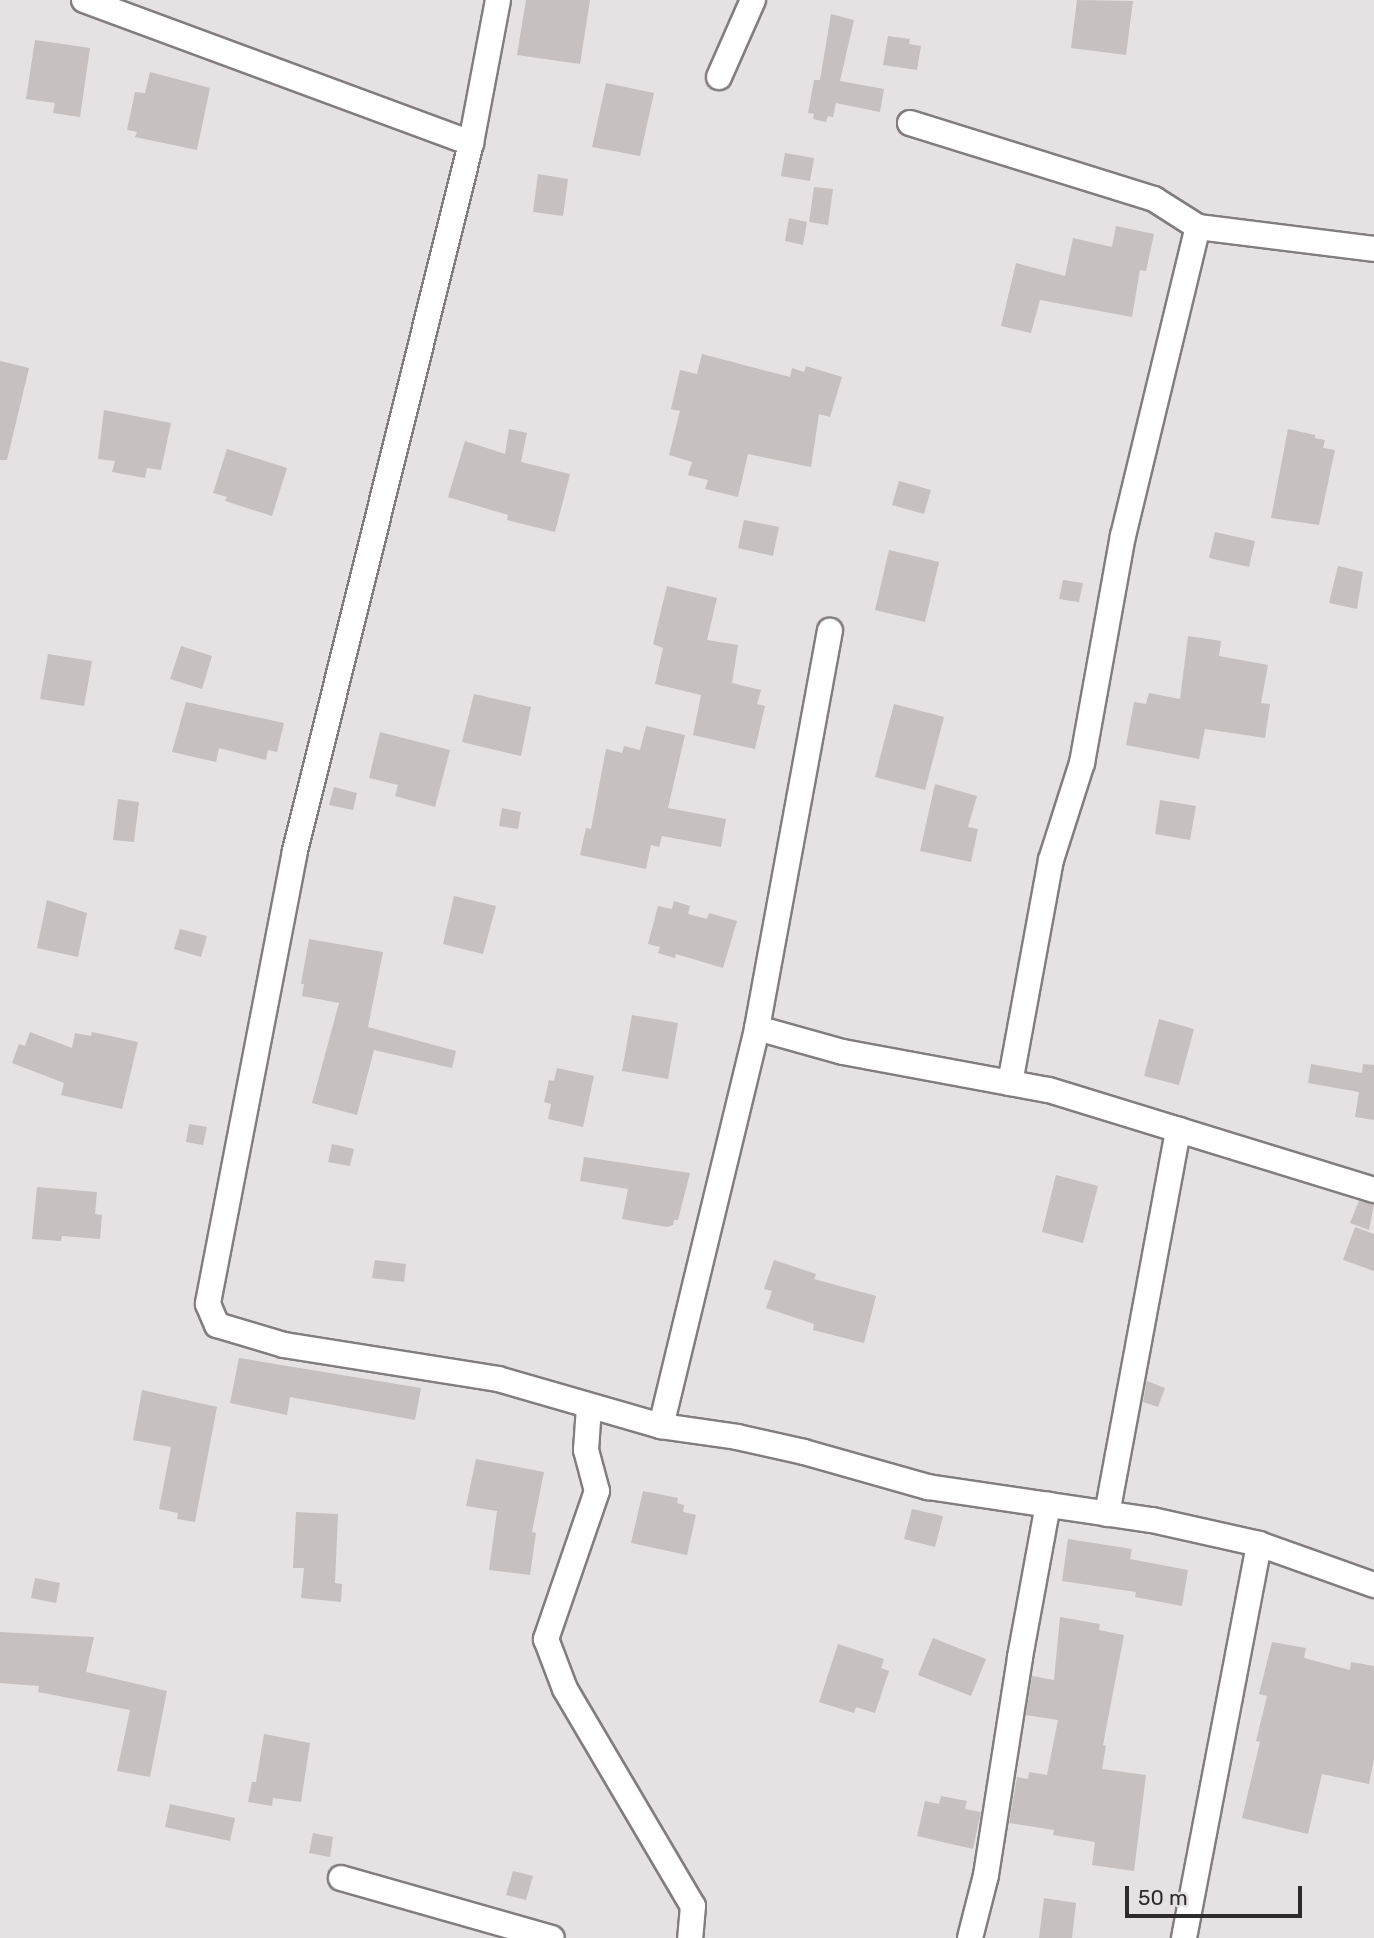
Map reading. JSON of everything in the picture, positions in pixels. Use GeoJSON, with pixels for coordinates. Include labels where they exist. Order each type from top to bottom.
{"type":"FeatureCollection","features":[{"type":"Feature","properties":{"kind":"street"},"geometry":{"type":"LineString","coordinates":[[84,0],[471,143]]}},
{"type":"Feature","properties":{"kind":"street"},"geometry":{"type":"LineString","coordinates":[[498,0],[471,143],[295,851],[208,1304],[217,1325],[284,1345],[498,1378],[589,1408],[661,1426],[737,1437],[790,1449],[928,1487],[1152,1520],[1259,1544],[1374,1585]]}},
{"type":"Feature","properties":{"kind":"street"},"geometry":{"type":"LineString","coordinates":[[719,77],[753,0]]}},
{"type":"Feature","properties":{"kind":"street"},"geometry":{"type":"LineString","coordinates":[[910,123],[1154,199],[1198,227],[1374,249]]}},
{"type":"Feature","properties":{"kind":"street"},"geometry":{"type":"LineString","coordinates":[[1010,1083],[1051,860],[1082,763],[1123,536],[1198,227]]}},
{"type":"Feature","properties":{"kind":"street"},"geometry":{"type":"LineString","coordinates":[[661,1426],[757,1028],[830,632]]}},
{"type":"Feature","properties":{"kind":"street"},"geometry":{"type":"LineString","coordinates":[[757,1028],[842,1052],[1049,1090],[1374,1190]]}},
{"type":"Feature","properties":{"kind":"street"},"geometry":{"type":"LineString","coordinates":[[1107,1514],[1178,1130]]}},
{"type":"Feature","properties":{"kind":"street"},"geometry":{"type":"LineString","coordinates":[[589,1408],[586,1450],[597,1491],[545,1639],[565,1689],[693,1906],[690,1938]]}},
{"type":"Feature","properties":{"kind":"street"},"geometry":{"type":"LineString","coordinates":[[970,1938],[986,1875],[1020,1657],[1048,1505]]}},
{"type":"Feature","properties":{"kind":"street"},"geometry":{"type":"LineString","coordinates":[[1184,1938],[1259,1544]]}},
{"type":"Feature","properties":{"kind":"street"},"geometry":{"type":"LineString","coordinates":[[341,1878],[552,1938]]}},
{"type":"Feature","properties":{"kind":"building"},"geometry":{"type":"Polygon","coordinates":[[[526,0],[590,0],[580,64],[517,55],[526,0]]]}},
{"type":"Feature","properties":{"kind":"building"},"geometry":{"type":"Polygon","coordinates":[[[1077,0],[1133,1],[1126,55],[1071,48],[1077,0]]]}},
{"type":"Feature","properties":{"kind":"building"},"geometry":{"type":"Polygon","coordinates":[[[831,14],[854,20],[840,81],[884,89],[880,112],[836,103],[833,117],[828,116],[826,122],[813,119],[814,114],[808,113],[814,80],[820,80],[831,14]]]}},
{"type":"Feature","properties":{"kind":"building"},"geometry":{"type":"Polygon","coordinates":[[[888,36],[910,39],[909,44],[921,46],[917,70],[883,65],[888,36]]]}},
{"type":"Feature","properties":{"kind":"building"},"geometry":{"type":"Polygon","coordinates":[[[35,40],[90,48],[80,117],[53,113],[55,103],[26,99],[35,40]]]}},
{"type":"Feature","properties":{"kind":"building"},"geometry":{"type":"Polygon","coordinates":[[[150,72],[210,88],[197,150],[135,137],[137,132],[127,130],[135,92],[145,93],[150,72]]]}},
{"type":"Feature","properties":{"kind":"building"},"geometry":{"type":"Polygon","coordinates":[[[606,83],[654,93],[640,156],[592,147],[606,83]]]}},
{"type":"Feature","properties":{"kind":"building"},"geometry":{"type":"Polygon","coordinates":[[[785,153],[814,158],[810,181],[781,176],[785,153]]]}},
{"type":"Feature","properties":{"kind":"building"},"geometry":{"type":"Polygon","coordinates":[[[538,174],[568,179],[563,216],[533,212],[538,174]]]}},
{"type":"Feature","properties":{"kind":"building"},"geometry":{"type":"Polygon","coordinates":[[[814,187],[833,189],[828,225],[809,222],[814,187]]]}},
{"type":"Feature","properties":{"kind":"building"},"geometry":{"type":"Polygon","coordinates":[[[789,218],[807,222],[803,245],[785,241],[789,218]]]}},
{"type":"Feature","properties":{"kind":"building"},"geometry":{"type":"Polygon","coordinates":[[[1116,226],[1154,234],[1146,271],[1140,270],[1132,317],[1040,300],[1031,333],[1001,326],[1016,263],[1065,276],[1073,238],[1112,247],[1116,226]]]}},
{"type":"Feature","properties":{"kind":"building"},"geometry":{"type":"Polygon","coordinates":[[[702,354],[790,377],[792,368],[804,372],[806,366],[842,377],[830,417],[819,414],[811,467],[748,454],[738,497],[705,489],[708,480],[688,475],[692,462],[669,455],[680,411],[671,409],[680,370],[697,374],[702,354]]]}},
{"type":"Feature","properties":{"kind":"building"},"geometry":{"type":"Polygon","coordinates":[[[0,361],[29,368],[7,460],[0,460],[0,361]]]}},
{"type":"Feature","properties":{"kind":"building"},"geometry":{"type":"Polygon","coordinates":[[[104,410],[171,423],[161,470],[147,468],[145,478],[112,472],[115,461],[98,459],[104,410]]]}},
{"type":"Feature","properties":{"kind":"building"},"geometry":{"type":"Polygon","coordinates":[[[509,429],[527,433],[521,462],[570,474],[555,532],[507,520],[508,515],[448,497],[465,441],[505,454],[509,429]]]}},
{"type":"Feature","properties":{"kind":"building"},"geometry":{"type":"Polygon","coordinates":[[[1288,429],[1315,435],[1315,438],[1325,440],[1323,448],[1335,450],[1319,525],[1271,518],[1288,429]]]}},
{"type":"Feature","properties":{"kind":"building"},"geometry":{"type":"Polygon","coordinates":[[[227,449],[287,468],[272,516],[225,501],[227,497],[213,493],[227,449]]]}},
{"type":"Feature","properties":{"kind":"building"},"geometry":{"type":"Polygon","coordinates":[[[899,481],[931,490],[924,514],[892,505],[899,481]]]}},
{"type":"Feature","properties":{"kind":"building"},"geometry":{"type":"Polygon","coordinates":[[[744,520],[779,527],[773,556],[738,548],[744,520]]]}},
{"type":"Feature","properties":{"kind":"building"},"geometry":{"type":"Polygon","coordinates":[[[1215,532],[1255,541],[1249,567],[1209,558],[1215,532]]]}},
{"type":"Feature","properties":{"kind":"building"},"geometry":{"type":"Polygon","coordinates":[[[889,550],[939,562],[925,622],[875,610],[889,550]]]}},
{"type":"Feature","properties":{"kind":"building"},"geometry":{"type":"Polygon","coordinates":[[[1338,566],[1363,572],[1357,609],[1329,603],[1338,566]]]}},
{"type":"Feature","properties":{"kind":"building"},"geometry":{"type":"Polygon","coordinates":[[[1063,580],[1083,583],[1079,602],[1059,599],[1063,580]]]}},
{"type":"Feature","properties":{"kind":"building"},"geometry":{"type":"Polygon","coordinates":[[[667,586],[717,598],[707,640],[738,645],[732,683],[761,690],[757,704],[765,706],[755,749],[693,735],[701,695],[655,684],[663,648],[653,644],[667,586]]]}},
{"type":"Feature","properties":{"kind":"building"},"geometry":{"type":"Polygon","coordinates":[[[1188,636],[1221,641],[1219,656],[1268,665],[1261,703],[1270,704],[1265,738],[1205,729],[1199,759],[1126,745],[1134,702],[1146,704],[1149,693],[1180,699],[1188,636]]]}},
{"type":"Feature","properties":{"kind":"building"},"geometry":{"type":"Polygon","coordinates":[[[181,646],[212,656],[202,689],[170,679],[181,646]]]}},
{"type":"Feature","properties":{"kind":"building"},"geometry":{"type":"Polygon","coordinates":[[[48,654],[92,661],[84,706],[40,699],[48,654]]]}},
{"type":"Feature","properties":{"kind":"building"},"geometry":{"type":"Polygon","coordinates":[[[474,694],[531,707],[521,756],[462,742],[474,694]]]}},
{"type":"Feature","properties":{"kind":"building"},"geometry":{"type":"Polygon","coordinates":[[[186,702],[284,723],[277,752],[268,750],[266,760],[219,748],[216,762],[172,752],[186,702]]]}},
{"type":"Feature","properties":{"kind":"building"},"geometry":{"type":"Polygon","coordinates":[[[894,704],[944,717],[925,790],[875,777],[894,704]]]}},
{"type":"Feature","properties":{"kind":"building"},"geometry":{"type":"Polygon","coordinates":[[[646,726],[685,735],[668,808],[726,819],[721,847],[662,836],[659,847],[651,845],[646,869],[580,855],[586,828],[591,829],[606,749],[622,753],[624,746],[640,750],[646,726]]]}},
{"type":"Feature","properties":{"kind":"building"},"geometry":{"type":"Polygon","coordinates":[[[380,732],[450,750],[435,807],[395,796],[398,785],[369,778],[380,732]]]}},
{"type":"Feature","properties":{"kind":"building"},"geometry":{"type":"Polygon","coordinates":[[[935,784],[977,796],[968,827],[978,829],[971,862],[920,851],[935,784]]]}},
{"type":"Feature","properties":{"kind":"building"},"geometry":{"type":"Polygon","coordinates":[[[334,787],[357,793],[353,810],[329,805],[334,787]]]}},
{"type":"Feature","properties":{"kind":"building"},"geometry":{"type":"Polygon","coordinates":[[[118,799],[139,802],[134,842],[113,840],[118,799]]]}},
{"type":"Feature","properties":{"kind":"building"},"geometry":{"type":"Polygon","coordinates":[[[1160,800],[1196,806],[1190,840],[1155,834],[1160,800]]]}},
{"type":"Feature","properties":{"kind":"building"},"geometry":{"type":"Polygon","coordinates":[[[502,808],[521,812],[518,829],[499,826],[502,808]]]}},
{"type":"Feature","properties":{"kind":"building"},"geometry":{"type":"Polygon","coordinates":[[[454,896],[496,906],[483,954],[443,944],[454,896]]]}},
{"type":"Feature","properties":{"kind":"building"},"geometry":{"type":"Polygon","coordinates":[[[47,900],[87,913],[78,957],[37,948],[47,900]]]}},
{"type":"Feature","properties":{"kind":"building"},"geometry":{"type":"Polygon","coordinates":[[[674,901],[690,906],[688,914],[707,919],[709,913],[737,921],[723,968],[676,954],[675,958],[658,953],[660,947],[648,944],[658,906],[672,909],[674,901]]]}},
{"type":"Feature","properties":{"kind":"building"},"geometry":{"type":"Polygon","coordinates":[[[180,929],[207,936],[201,957],[174,949],[180,929]]]}},
{"type":"Feature","properties":{"kind":"building"},"geometry":{"type":"Polygon","coordinates":[[[309,939],[383,952],[368,1027],[456,1051],[452,1068],[374,1050],[357,1115],[312,1103],[339,1003],[302,996],[304,984],[301,984],[309,939]]]}},
{"type":"Feature","properties":{"kind":"building"},"geometry":{"type":"Polygon","coordinates":[[[632,1015],[678,1023],[668,1079],[622,1071],[632,1015]]]}},
{"type":"Feature","properties":{"kind":"building"},"geometry":{"type":"Polygon","coordinates":[[[1159,1019],[1194,1029],[1179,1085],[1144,1076],[1159,1019]]]}},
{"type":"Feature","properties":{"kind":"building"},"geometry":{"type":"Polygon","coordinates":[[[30,1032],[72,1048],[75,1033],[91,1036],[92,1032],[138,1042],[122,1109],[61,1095],[64,1083],[12,1063],[19,1044],[25,1046],[30,1032]]]}},
{"type":"Feature","properties":{"kind":"building"},"geometry":{"type":"Polygon","coordinates":[[[1311,1064],[1362,1073],[1363,1064],[1374,1065],[1374,1120],[1355,1117],[1359,1092],[1308,1083],[1311,1064]]]}},
{"type":"Feature","properties":{"kind":"building"},"geometry":{"type":"Polygon","coordinates":[[[557,1068],[594,1076],[583,1127],[548,1119],[551,1104],[544,1102],[549,1080],[554,1081],[557,1068]]]}},
{"type":"Feature","properties":{"kind":"building"},"geometry":{"type":"Polygon","coordinates":[[[189,1124],[207,1127],[203,1145],[186,1142],[189,1124]]]}},
{"type":"Feature","properties":{"kind":"building"},"geometry":{"type":"Polygon","coordinates":[[[332,1144],[354,1149],[350,1166],[328,1162],[332,1144]]]}},
{"type":"Feature","properties":{"kind":"building"},"geometry":{"type":"Polygon","coordinates":[[[584,1157],[690,1173],[678,1220],[674,1220],[673,1225],[667,1227],[622,1219],[628,1189],[580,1181],[584,1157]]]}},
{"type":"Feature","properties":{"kind":"building"},"geometry":{"type":"Polygon","coordinates":[[[1056,1175],[1098,1186],[1083,1243],[1042,1232],[1056,1175]]]}},
{"type":"Feature","properties":{"kind":"building"},"geometry":{"type":"Polygon","coordinates":[[[37,1187],[97,1192],[95,1214],[102,1215],[100,1239],[62,1236],[61,1241],[32,1239],[37,1187]]]}},
{"type":"Feature","properties":{"kind":"building"},"geometry":{"type":"Polygon","coordinates":[[[1359,1201],[1374,1204],[1369,1230],[1350,1223],[1359,1201]]]}},
{"type":"Feature","properties":{"kind":"building"},"geometry":{"type":"Polygon","coordinates":[[[1355,1227],[1374,1234],[1374,1271],[1343,1260],[1355,1227]]]}},
{"type":"Feature","properties":{"kind":"building"},"geometry":{"type":"Polygon","coordinates":[[[375,1260],[406,1264],[404,1282],[372,1278],[375,1260]]]}},
{"type":"Feature","properties":{"kind":"building"},"geometry":{"type":"Polygon","coordinates":[[[774,1260],[816,1274],[814,1279],[876,1296],[864,1343],[813,1330],[814,1324],[766,1308],[772,1291],[764,1289],[774,1260]]]}},
{"type":"Feature","properties":{"kind":"building"},"geometry":{"type":"Polygon","coordinates":[[[239,1358],[421,1388],[415,1420],[290,1397],[287,1415],[230,1403],[239,1358]]]}},
{"type":"Feature","properties":{"kind":"building"},"geometry":{"type":"Polygon","coordinates":[[[1147,1381],[1165,1388],[1158,1407],[1143,1402],[1147,1381]]]}},
{"type":"Feature","properties":{"kind":"building"},"geometry":{"type":"Polygon","coordinates":[[[142,1390],[217,1407],[195,1522],[177,1519],[178,1513],[159,1509],[171,1447],[133,1440],[142,1390]]]}},
{"type":"Feature","properties":{"kind":"building"},"geometry":{"type":"Polygon","coordinates":[[[476,1459],[544,1472],[532,1532],[536,1533],[530,1575],[489,1570],[497,1511],[466,1506],[476,1459]]]}},
{"type":"Feature","properties":{"kind":"building"},"geometry":{"type":"Polygon","coordinates":[[[643,1491],[678,1498],[677,1503],[684,1505],[683,1512],[696,1515],[687,1555],[631,1543],[643,1491]]]}},
{"type":"Feature","properties":{"kind":"building"},"geometry":{"type":"Polygon","coordinates":[[[912,1509],[943,1516],[935,1547],[904,1539],[912,1509]]]}},
{"type":"Feature","properties":{"kind":"building"},"geometry":{"type":"Polygon","coordinates":[[[296,1512],[338,1514],[335,1583],[342,1584],[341,1602],[301,1598],[304,1568],[293,1568],[296,1512]]]}},
{"type":"Feature","properties":{"kind":"building"},"geometry":{"type":"Polygon","coordinates":[[[1068,1539],[1132,1549],[1130,1559],[1188,1570],[1182,1606],[1135,1597],[1136,1592],[1062,1581],[1068,1539]]]}},
{"type":"Feature","properties":{"kind":"building"},"geometry":{"type":"Polygon","coordinates":[[[35,1578],[60,1583],[56,1603],[31,1598],[35,1578]]]}},
{"type":"Feature","properties":{"kind":"building"},"geometry":{"type":"Polygon","coordinates":[[[1060,1617],[1100,1624],[1099,1630],[1124,1635],[1103,1745],[1106,1746],[1102,1769],[1146,1775],[1134,1871],[1092,1865],[1095,1842],[1053,1835],[1054,1830],[1009,1823],[1017,1777],[1028,1779],[1029,1772],[1047,1775],[1058,1720],[1026,1715],[1032,1676],[1054,1680],[1060,1617]]]}},
{"type":"Feature","properties":{"kind":"building"},"geometry":{"type":"Polygon","coordinates":[[[0,1632],[94,1637],[86,1672],[167,1691],[150,1777],[117,1771],[130,1710],[38,1692],[39,1686],[0,1683],[0,1632]]]}},
{"type":"Feature","properties":{"kind":"building"},"geometry":{"type":"Polygon","coordinates":[[[933,1638],[986,1659],[971,1696],[918,1675],[933,1638]]]}},
{"type":"Feature","properties":{"kind":"building"},"geometry":{"type":"Polygon","coordinates":[[[1272,1642],[1306,1648],[1304,1658],[1350,1670],[1351,1662],[1374,1666],[1374,1759],[1369,1784],[1322,1774],[1308,1834],[1242,1818],[1260,1742],[1256,1741],[1267,1696],[1259,1694],[1272,1642]]]}},
{"type":"Feature","properties":{"kind":"building"},"geometry":{"type":"Polygon","coordinates":[[[838,1644],[884,1659],[881,1668],[889,1671],[875,1713],[856,1707],[854,1713],[819,1702],[838,1644]]]}},
{"type":"Feature","properties":{"kind":"building"},"geometry":{"type":"Polygon","coordinates":[[[264,1734],[310,1743],[301,1802],[273,1798],[272,1806],[248,1802],[252,1782],[256,1782],[264,1734]]]}},
{"type":"Feature","properties":{"kind":"building"},"geometry":{"type":"Polygon","coordinates":[[[941,1796],[967,1801],[965,1809],[981,1812],[973,1849],[917,1836],[925,1801],[939,1804],[941,1796]]]}},
{"type":"Feature","properties":{"kind":"building"},"geometry":{"type":"Polygon","coordinates":[[[170,1804],[235,1818],[230,1841],[165,1827],[170,1804]]]}},
{"type":"Feature","properties":{"kind":"building"},"geometry":{"type":"Polygon","coordinates":[[[313,1833],[333,1837],[330,1857],[309,1853],[313,1833]]]}},
{"type":"Feature","properties":{"kind":"building"},"geometry":{"type":"Polygon","coordinates":[[[513,1871],[533,1876],[526,1900],[506,1895],[513,1871]]]}},
{"type":"Feature","properties":{"kind":"building"},"geometry":{"type":"Polygon","coordinates":[[[1044,1898],[1076,1903],[1072,1938],[1039,1938],[1044,1898]]]}}]}
